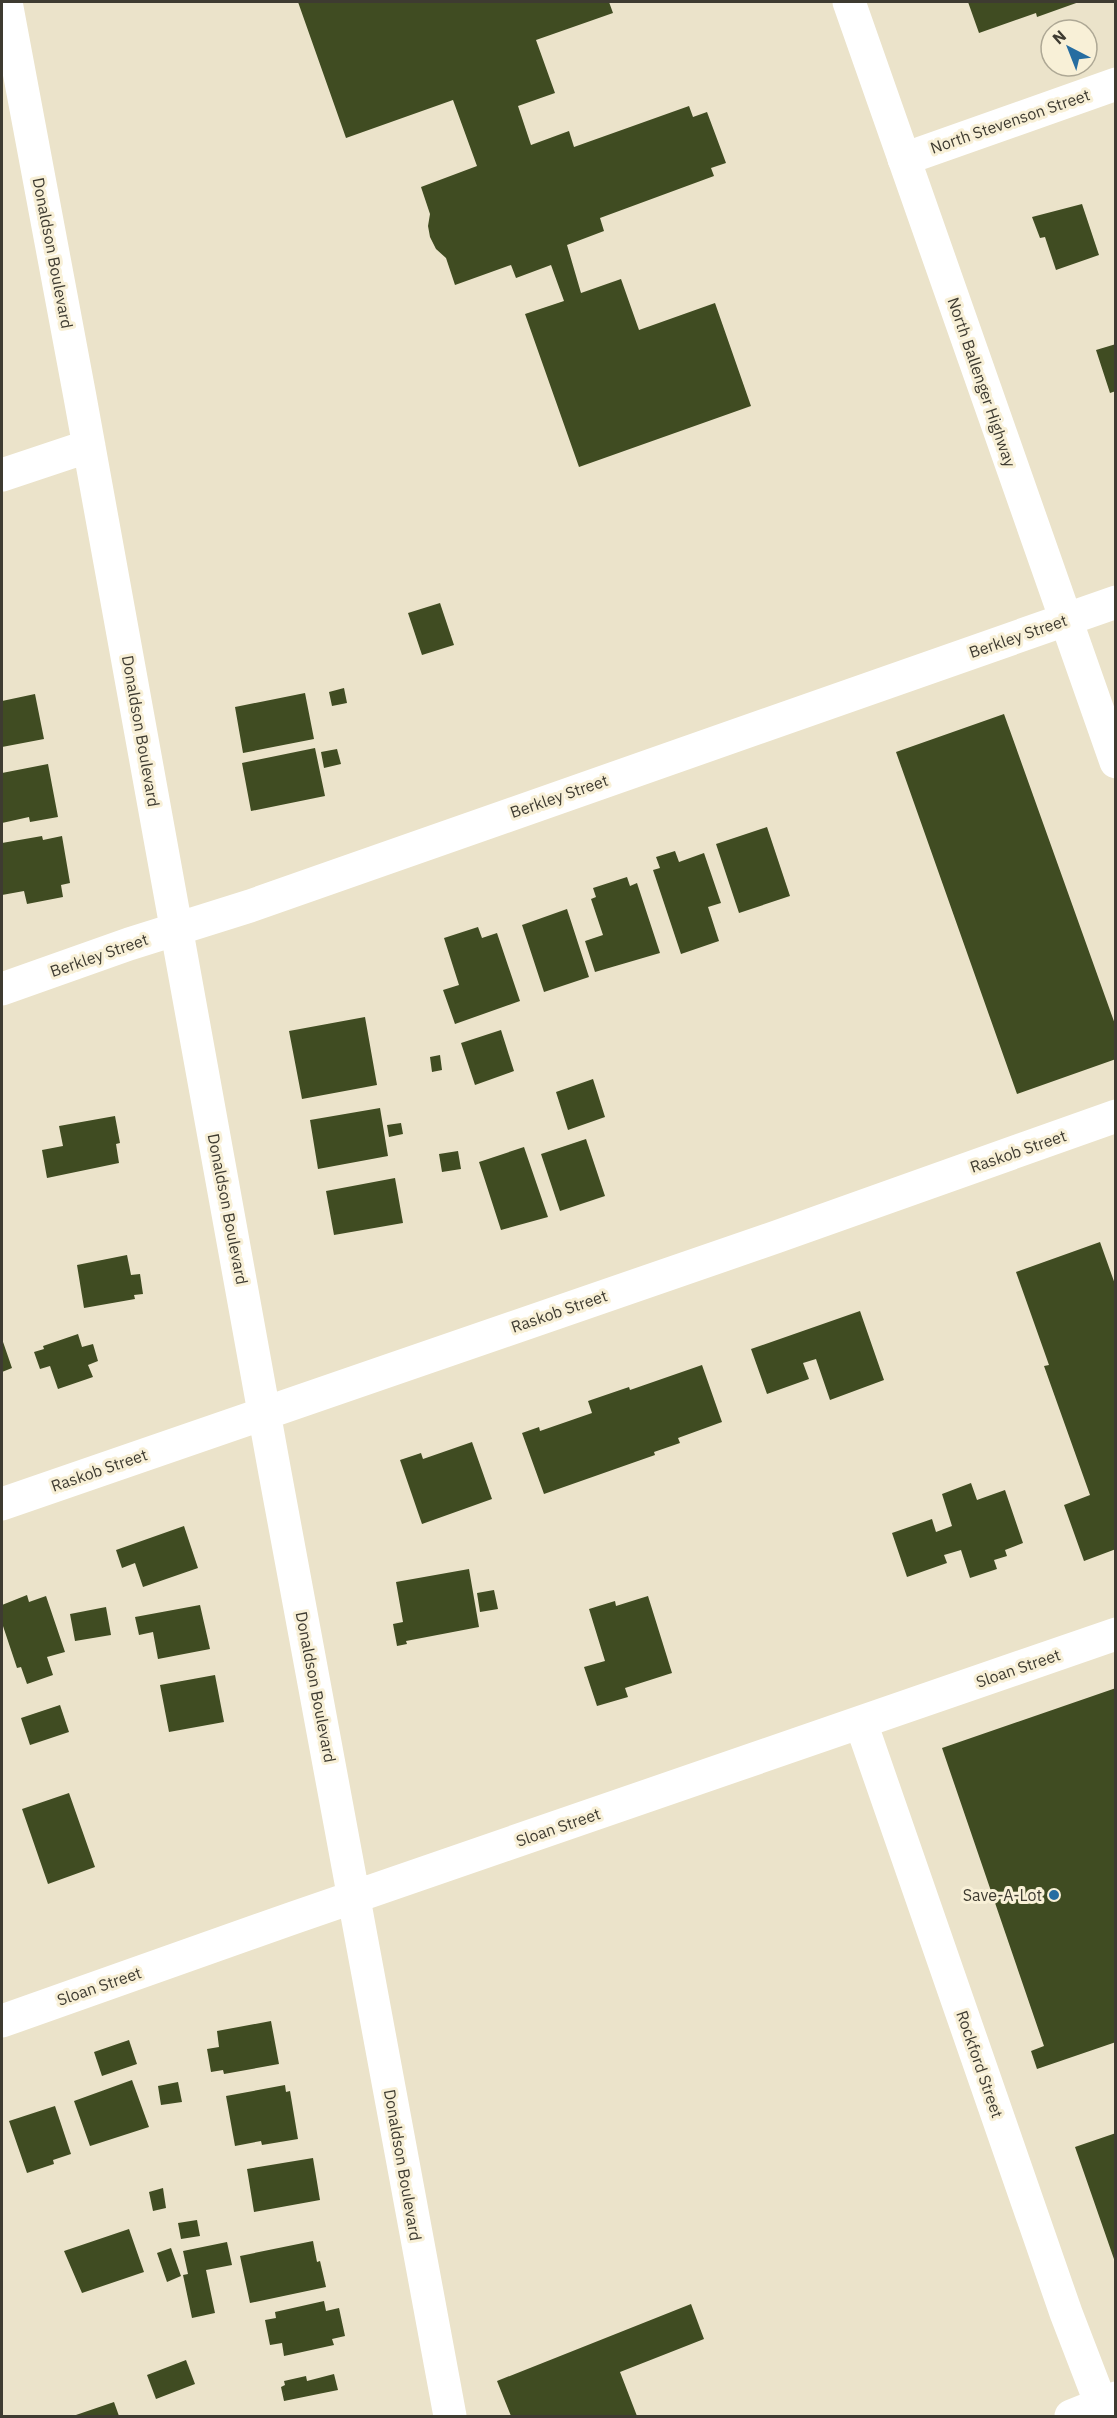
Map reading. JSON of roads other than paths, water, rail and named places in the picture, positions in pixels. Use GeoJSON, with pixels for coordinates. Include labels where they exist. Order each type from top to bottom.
{"type":"FeatureCollection","features":[{"type":"Feature","properties":{"kind":"street","name":"Donaldson Boulevard"},"geometry":{"type":"LineString","coordinates":[[6,2],[450,2416]]}},
{"type":"Feature","properties":{"kind":"street","name":"North Ballenger Highway"},"geometry":{"type":"LineString","coordinates":[[849,2],[1116,762]]}},
{"type":"Feature","properties":{"kind":"street","name":"North Stevenson Street"},"geometry":{"type":"LineString","coordinates":[[904,159],[1116,84]]}},
{"type":"Feature","properties":{"kind":"street"},"geometry":{"type":"LineString","coordinates":[[2,475],[89,446]]}},
{"type":"Feature","properties":{"kind":"street","name":"Berkley Street"},"geometry":{"type":"LineString","coordinates":[[2,989],[250,906],[1116,602]]}},
{"type":"Feature","properties":{"kind":"street","name":"Raskob Street"},"geometry":{"type":"LineString","coordinates":[[2,1504],[776,1237],[1116,1116]]}},
{"type":"Feature","properties":{"kind":"street","name":"Sloan Street"},"geometry":{"type":"LineString","coordinates":[[2,2021],[1116,1634]]}},
{"type":"Feature","properties":{"kind":"street","name":"Rockford Street"},"geometry":{"type":"LineString","coordinates":[[861,1723],[1066,2313],[1108,2401]]}},
{"type":"Feature","properties":{"kind":"street"},"geometry":{"type":"LineString","coordinates":[[1071,2416],[1108,2401]]}},
{"type":"Feature","properties":{"kind":"place","name":"Save-A-Lot"},"geometry":{"type":"Point","coordinates":[1054,1895]}}]}
